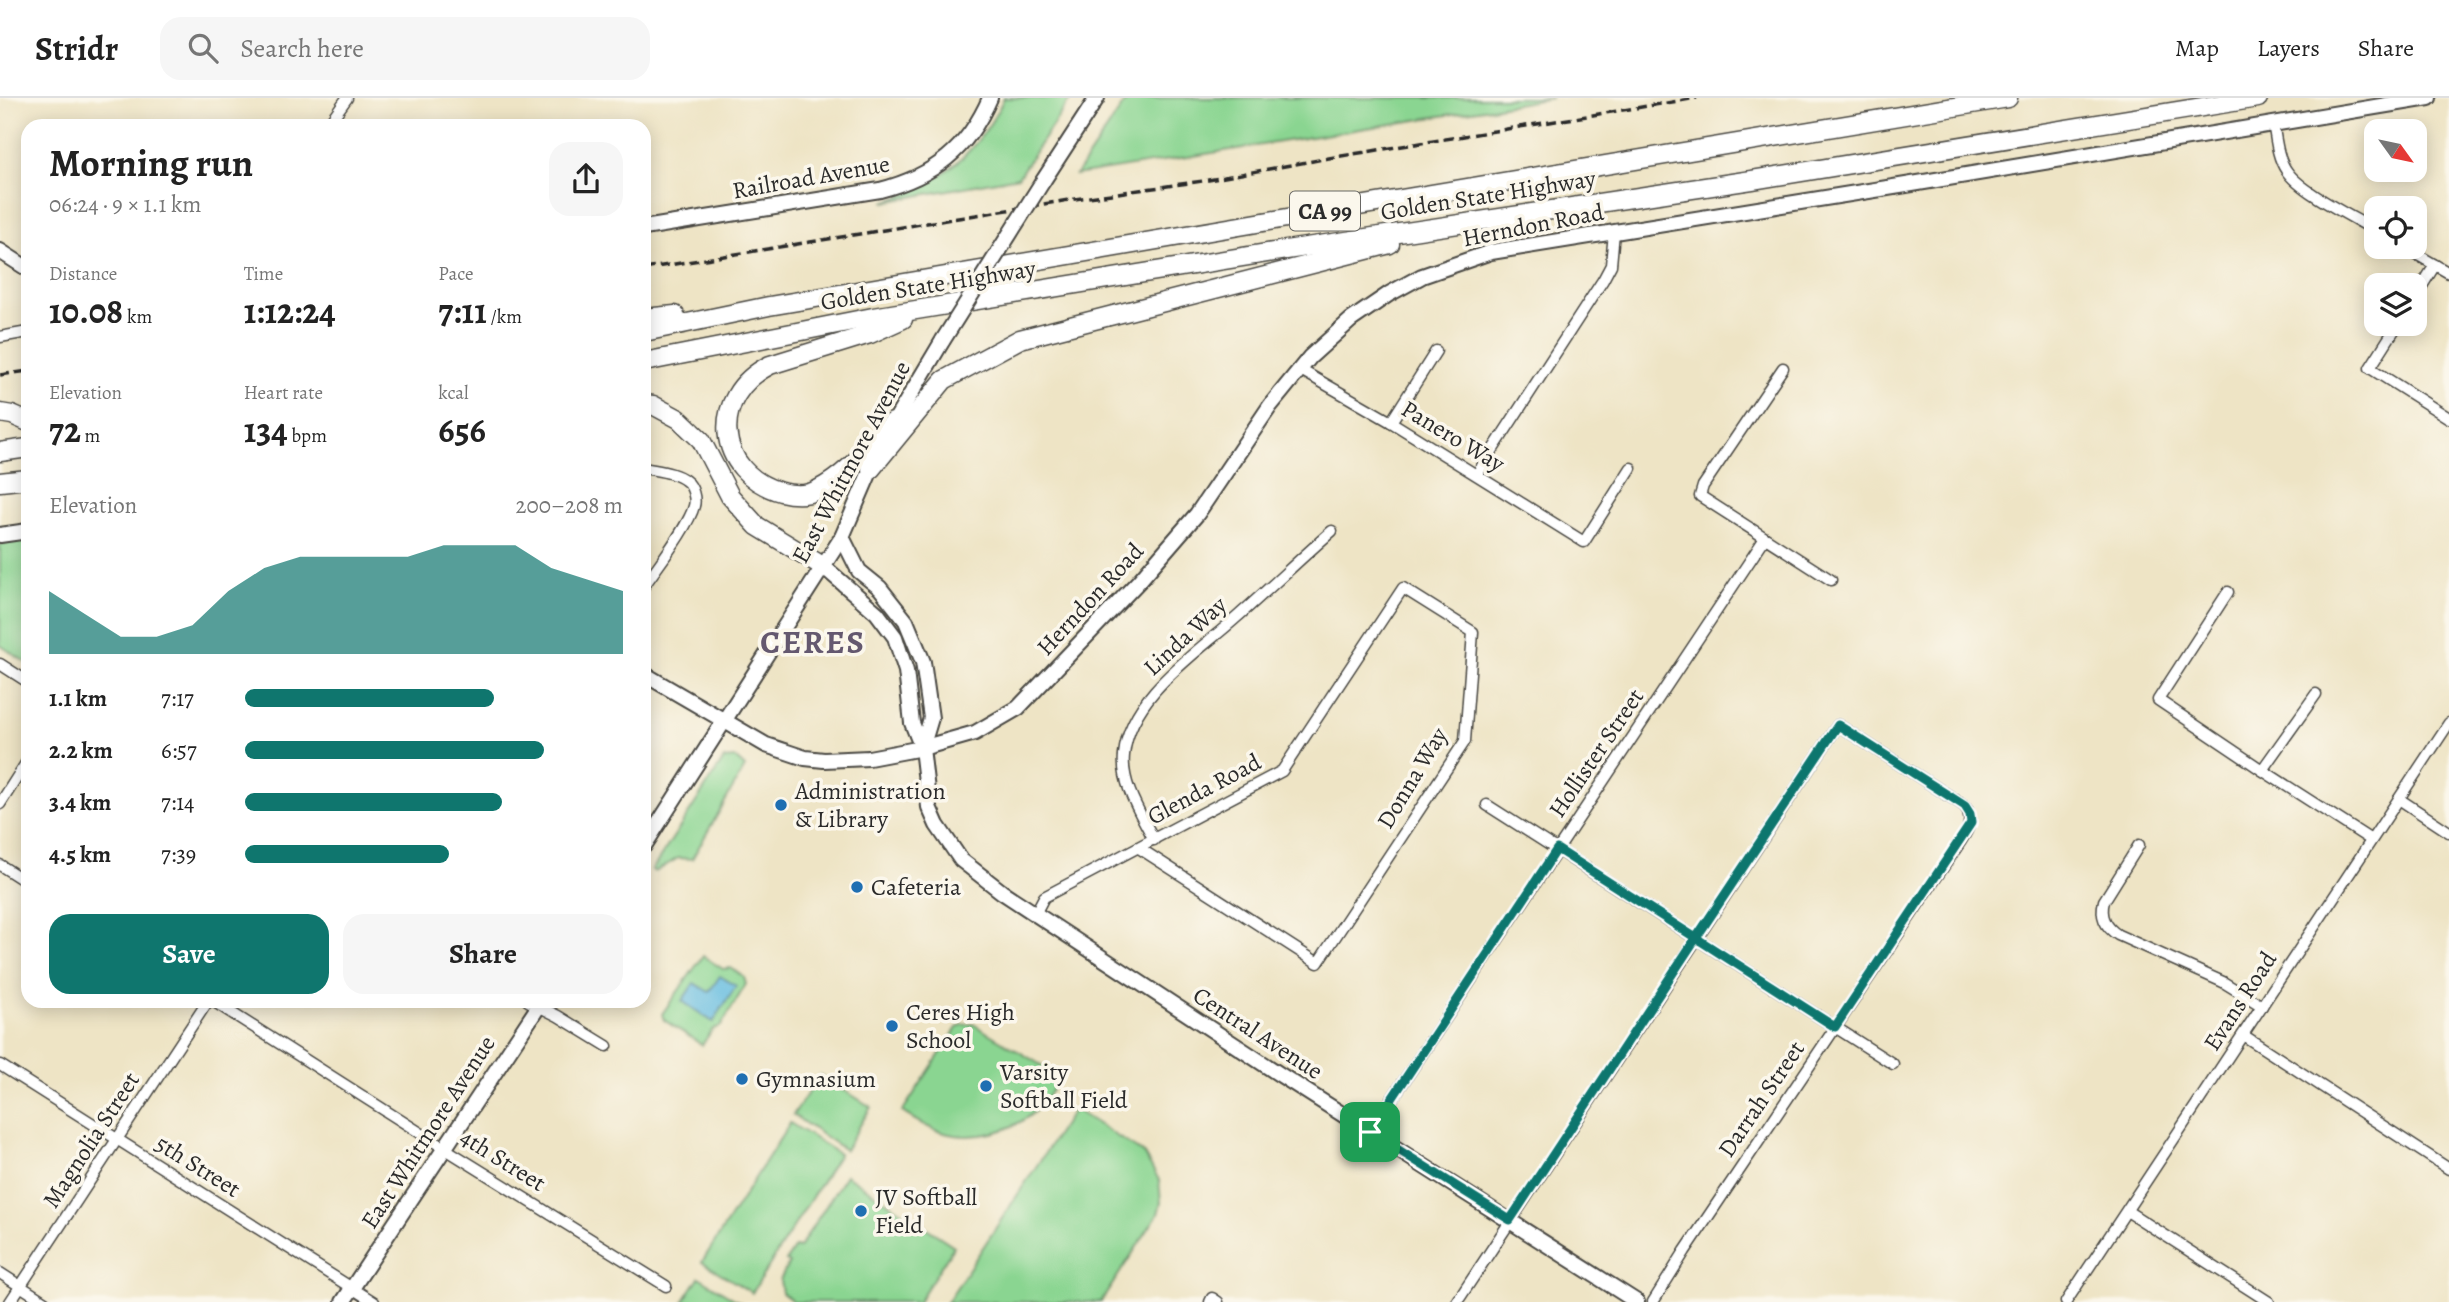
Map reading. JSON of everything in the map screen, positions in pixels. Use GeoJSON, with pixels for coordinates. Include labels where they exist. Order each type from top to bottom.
{"type":"FeatureCollection","features":[{"type":"Feature","properties":{"kind":"highway","name":"Golden State Highway"},"geometry":{"type":"LineString","coordinates":[[651,331],[769,306],[2008,98]]}},
{"type":"Feature","properties":{"kind":"highway","name":"Golden State Highway"},"geometry":{"type":"LineString","coordinates":[[651,360],[727,344],[924,309],[1766,178],[2258,98]]}},
{"type":"Feature","properties":{"kind":"highway"},"geometry":{"type":"LineString","coordinates":[[871,469],[944,380],[1020,340],[1485,220]]}},
{"type":"Feature","properties":{"kind":"highway"},"geometry":{"type":"LineString","coordinates":[[651,317],[769,306]]}},
{"type":"Feature","properties":{"kind":"highway"},"geometry":{"type":"LineString","coordinates":[[893,422],[832,480],[803,495],[762,486],[751,478],[738,464],[727,432],[731,405],[738,392],[757,371],[870,334],[924,309]]}},
{"type":"Feature","properties":{"kind":"highway"},"geometry":{"type":"LineString","coordinates":[[651,405],[679,419],[701,440],[730,496],[757,526],[824,567]]}},
{"type":"Feature","properties":{"kind":"highway"},"geometry":{"type":"LineString","coordinates":[[0,413],[21,419]]}},
{"type":"Feature","properties":{"kind":"highway"},"geometry":{"type":"LineString","coordinates":[[0,482],[21,480]]}},
{"type":"Feature","properties":{"kind":"street"},"geometry":{"type":"LineString","coordinates":[[332,119],[347,98]]}},
{"type":"Feature","properties":{"kind":"street","name":"Railroad Avenue"},"geometry":{"type":"LineString","coordinates":[[651,227],[880,190],[902,184],[942,162],[961,146],[973,132],[990,98]]}},
{"type":"Feature","properties":{"kind":"street","name":"East Whitmore Avenue"},"geometry":{"type":"LineString","coordinates":[[651,835],[824,567],[842,537],[893,422],[1097,98]]}},
{"type":"Feature","properties":{"kind":"street","name":"Herndon Road"},"geometry":{"type":"LineString","coordinates":[[651,678],[766,745],[805,758],[869,758],[922,748],[975,733],[1018,709],[1139,581],[1197,514],[1270,406],[1299,369],[1326,341],[1389,293],[1422,276],[1491,252],[2429,98]]}},
{"type":"Feature","properties":{"kind":"street"},"geometry":{"type":"LineString","coordinates":[[2273,123],[2281,161],[2291,176],[2321,198],[2364,223]]}},
{"type":"Feature","properties":{"kind":"street"},"geometry":{"type":"LineString","coordinates":[[1477,474],[1603,280],[1611,265],[1614,232]]}},
{"type":"Feature","properties":{"kind":"street"},"geometry":{"type":"LineString","coordinates":[[0,251],[21,264]]}},
{"type":"Feature","properties":{"kind":"street"},"geometry":{"type":"LineString","coordinates":[[2425,259],[2449,273]]}},
{"type":"Feature","properties":{"kind":"street"},"geometry":{"type":"LineString","coordinates":[[2427,278],[2435,265]]}},
{"type":"Feature","properties":{"kind":"street"},"geometry":{"type":"LineString","coordinates":[[0,337],[21,333]]}},
{"type":"Feature","properties":{"kind":"street"},"geometry":{"type":"LineString","coordinates":[[2390,336],[2370,368],[2449,418]]}},
{"type":"Feature","properties":{"kind":"street"},"geometry":{"type":"LineString","coordinates":[[1391,422],[1436,351]]}},
{"type":"Feature","properties":{"kind":"street"},"geometry":{"type":"LineString","coordinates":[[1783,368],[1703,486],[1700,496],[1831,580]]}},
{"type":"Feature","properties":{"kind":"street","name":"Panero Way"},"geometry":{"type":"LineString","coordinates":[[1299,369],[1391,422],[1584,541],[1631,468]]}},
{"type":"Feature","properties":{"kind":"street"},"geometry":{"type":"LineString","coordinates":[[651,470],[672,474],[686,481],[692,490],[695,504],[651,575]]}},
{"type":"Feature","properties":{"kind":"street","name":"Linda Way"},"geometry":{"type":"LineString","coordinates":[[1154,840],[1129,790],[1124,769],[1127,741],[1137,718],[1166,676],[1332,531]]}},
{"type":"Feature","properties":{"kind":"street"},"geometry":{"type":"LineString","coordinates":[[0,535],[21,532]]}},
{"type":"Feature","properties":{"kind":"street"},"geometry":{"type":"LineString","coordinates":[[842,537],[859,571],[880,587],[906,621],[923,662],[931,718],[922,748]]}},
{"type":"Feature","properties":{"kind":"street","name":"Hollister Street"},"geometry":{"type":"LineString","coordinates":[[1370,1132],[1765,538]]}},
{"type":"Feature","properties":{"kind":"street"},"geometry":{"type":"LineString","coordinates":[[824,567],[877,613],[895,638],[906,671],[912,723],[922,748]]}},
{"type":"Feature","properties":{"kind":"street","name":"Glenda Road"},"geometry":{"type":"LineString","coordinates":[[1035,914],[1044,897],[1282,771],[1403,588]]}},
{"type":"Feature","properties":{"kind":"street","name":"Donna Way"},"geometry":{"type":"LineString","coordinates":[[1139,848],[1318,963],[1465,741],[1473,632],[1403,588]]}},
{"type":"Feature","properties":{"kind":"street"},"geometry":{"type":"LineString","coordinates":[[2228,592],[2158,700],[2371,840]]}},
{"type":"Feature","properties":{"kind":"street"},"geometry":{"type":"LineString","coordinates":[[0,664],[21,678]]}},
{"type":"Feature","properties":{"kind":"street"},"geometry":{"type":"LineString","coordinates":[[2262,770],[2316,694]]}},
{"type":"Feature","properties":{"kind":"street","name":"Evans Road"},"geometry":{"type":"LineString","coordinates":[[2066,1302],[2449,723]]}},
{"type":"Feature","properties":{"kind":"street","name":"Darrah Street"},"geometry":{"type":"LineString","coordinates":[[1653,1302],[1950,857],[1971,823],[1970,814],[1965,806],[1838,725],[1696,938]]}},
{"type":"Feature","properties":{"kind":"street","name":"Central Avenue"},"geometry":{"type":"LineString","coordinates":[[922,748],[929,807],[948,843],[971,870],[1370,1132],[1637,1302]]}},
{"type":"Feature","properties":{"kind":"street"},"geometry":{"type":"LineString","coordinates":[[0,804],[21,771]]}},
{"type":"Feature","properties":{"kind":"street"},"geometry":{"type":"LineString","coordinates":[[2399,799],[2449,832]]}},
{"type":"Feature","properties":{"kind":"street"},"geometry":{"type":"LineString","coordinates":[[1487,805],[1892,1064]]}},
{"type":"Feature","properties":{"kind":"street"},"geometry":{"type":"LineString","coordinates":[[2139,845],[2104,901],[2102,911],[2106,925],[2118,935],[2223,982],[2262,1006]]}},
{"type":"Feature","properties":{"kind":"street"},"geometry":{"type":"LineString","coordinates":[[0,865],[21,878]]}},
{"type":"Feature","properties":{"kind":"street"},"geometry":{"type":"LineString","coordinates":[[1457,1302],[1696,938]]}},
{"type":"Feature","properties":{"kind":"street","name":"Magnolia Street"},"geometry":{"type":"LineString","coordinates":[[10,1302],[203,1008]]}},
{"type":"Feature","properties":{"kind":"street","name":"4th Street"},"geometry":{"type":"LineString","coordinates":[[224,1008],[666,1286]]}},
{"type":"Feature","properties":{"kind":"street","name":"East Whitmore Avenue"},"geometry":{"type":"LineString","coordinates":[[343,1302],[533,1008]]}},
{"type":"Feature","properties":{"kind":"street"},"geometry":{"type":"LineString","coordinates":[[544,1008],[607,1046]]}},
{"type":"Feature","properties":{"kind":"street"},"geometry":{"type":"LineString","coordinates":[[2243,1035],[2449,1169]]}},
{"type":"Feature","properties":{"kind":"street","name":"5th Street"},"geometry":{"type":"LineString","coordinates":[[0,1065],[374,1302]]}},
{"type":"Feature","properties":{"kind":"street"},"geometry":{"type":"LineString","coordinates":[[2127,1211],[2269,1302]]}},
{"type":"Feature","properties":{"kind":"street"},"geometry":{"type":"LineString","coordinates":[[0,1273],[45,1302]]}},
{"type":"Feature","properties":{"kind":"green space"},"geometry":{"type":"Polygon","coordinates":[[[1004,98],[1071,98],[1018,177],[884,202],[923,186],[956,164],[983,134],[1004,98]]]}},
{"type":"Feature","properties":{"kind":"green space"},"geometry":{"type":"Polygon","coordinates":[[[1128,98],[1552,98],[1076,175],[1128,98]]]}},
{"type":"Feature","properties":{"kind":"green space"},"geometry":{"type":"Polygon","coordinates":[[[21,541],[21,659],[0,645],[0,544],[21,541]]]}},
{"type":"Feature","properties":{"kind":"green space"},"geometry":{"type":"Polygon","coordinates":[[[735,758],[745,767],[692,859],[678,858],[655,872],[652,870],[724,759],[735,758]]]}},
{"type":"Feature","properties":{"kind":"green space"},"geometry":{"type":"Polygon","coordinates":[[[703,956],[723,969],[731,968],[744,977],[746,984],[721,1026],[713,1029],[702,1045],[664,1020],[662,1014],[703,956]]]}},
{"type":"Feature","properties":{"kind":"green space","name":"Varsity Softball Field"},"geometry":{"type":"Polygon","coordinates":[[[973,1024],[1061,1077],[1044,1101],[1018,1123],[1006,1129],[980,1135],[941,1132],[902,1112],[957,1028],[973,1024]]]}},
{"type":"Feature","properties":{"kind":"green space"},"geometry":{"type":"Polygon","coordinates":[[[820,1075],[871,1107],[845,1150],[793,1115],[820,1075]]]}},
{"type":"Feature","properties":{"kind":"green space"},"geometry":{"type":"Polygon","coordinates":[[[1074,1109],[1143,1153],[1159,1180],[1161,1202],[1158,1214],[1101,1302],[947,1302],[1074,1109]]]}},
{"type":"Feature","properties":{"kind":"green space"},"geometry":{"type":"Polygon","coordinates":[[[790,1123],[839,1154],[752,1293],[702,1262],[790,1123]]]}},
{"type":"Feature","properties":{"kind":"green space","name":"JV Softball Field"},"geometry":{"type":"Polygon","coordinates":[[[846,1175],[954,1246],[918,1302],[794,1302],[782,1293],[780,1280],[789,1263],[786,1261],[795,1247],[799,1248],[846,1175]]]}},
{"type":"Feature","properties":{"kind":"green space"},"geometry":{"type":"Polygon","coordinates":[[[699,1277],[739,1302],[683,1302],[699,1277]]]}},
{"type":"Feature","properties":{"kind":"water"},"geometry":{"type":"Polygon","coordinates":[[[720,976],[736,986],[713,1022],[682,1001],[694,983],[709,992],[720,976]]]}},
{"type":"Feature","properties":{"kind":"railway"},"geometry":{"type":"LineString","coordinates":[[651,268],[1075,199],[1203,181],[1697,98]]}},
{"type":"Feature","properties":{"kind":"railway"},"geometry":{"type":"LineString","coordinates":[[0,375],[21,372]]}},
{"type":"Feature","properties":{"kind":"place","name":"Administration & Library"},"geometry":{"type":"Point","coordinates":[781,805]}},
{"type":"Feature","properties":{"kind":"place","name":"Cafeteria"},"geometry":{"type":"Point","coordinates":[857,887]}},
{"type":"Feature","properties":{"kind":"place","name":"Ceres High School"},"geometry":{"type":"Point","coordinates":[892,1026]}},
{"type":"Feature","properties":{"kind":"place","name":"Gymnasium"},"geometry":{"type":"Point","coordinates":[742,1079]}},
{"type":"Feature","properties":{"kind":"place","name":"Varsity Softball Field"},"geometry":{"type":"Point","coordinates":[986,1086]}},
{"type":"Feature","properties":{"kind":"place","name":"JV Softball Field"},"geometry":{"type":"Point","coordinates":[861,1211]}},
{"type":"Feature","properties":{"kind":"district","name":"CERES"},"geometry":{"type":"Point","coordinates":[813,642]}},
{"type":"Feature","properties":{"kind":"route"},"geometry":{"type":"LineString","coordinates":[[1370,1132],[1510,1220],[1696,938],[1835,1027],[1950,857],[1971,823],[1970,814],[1965,806],[1838,725],[1696,938],[1557,849],[1370,1132]]}}]}
